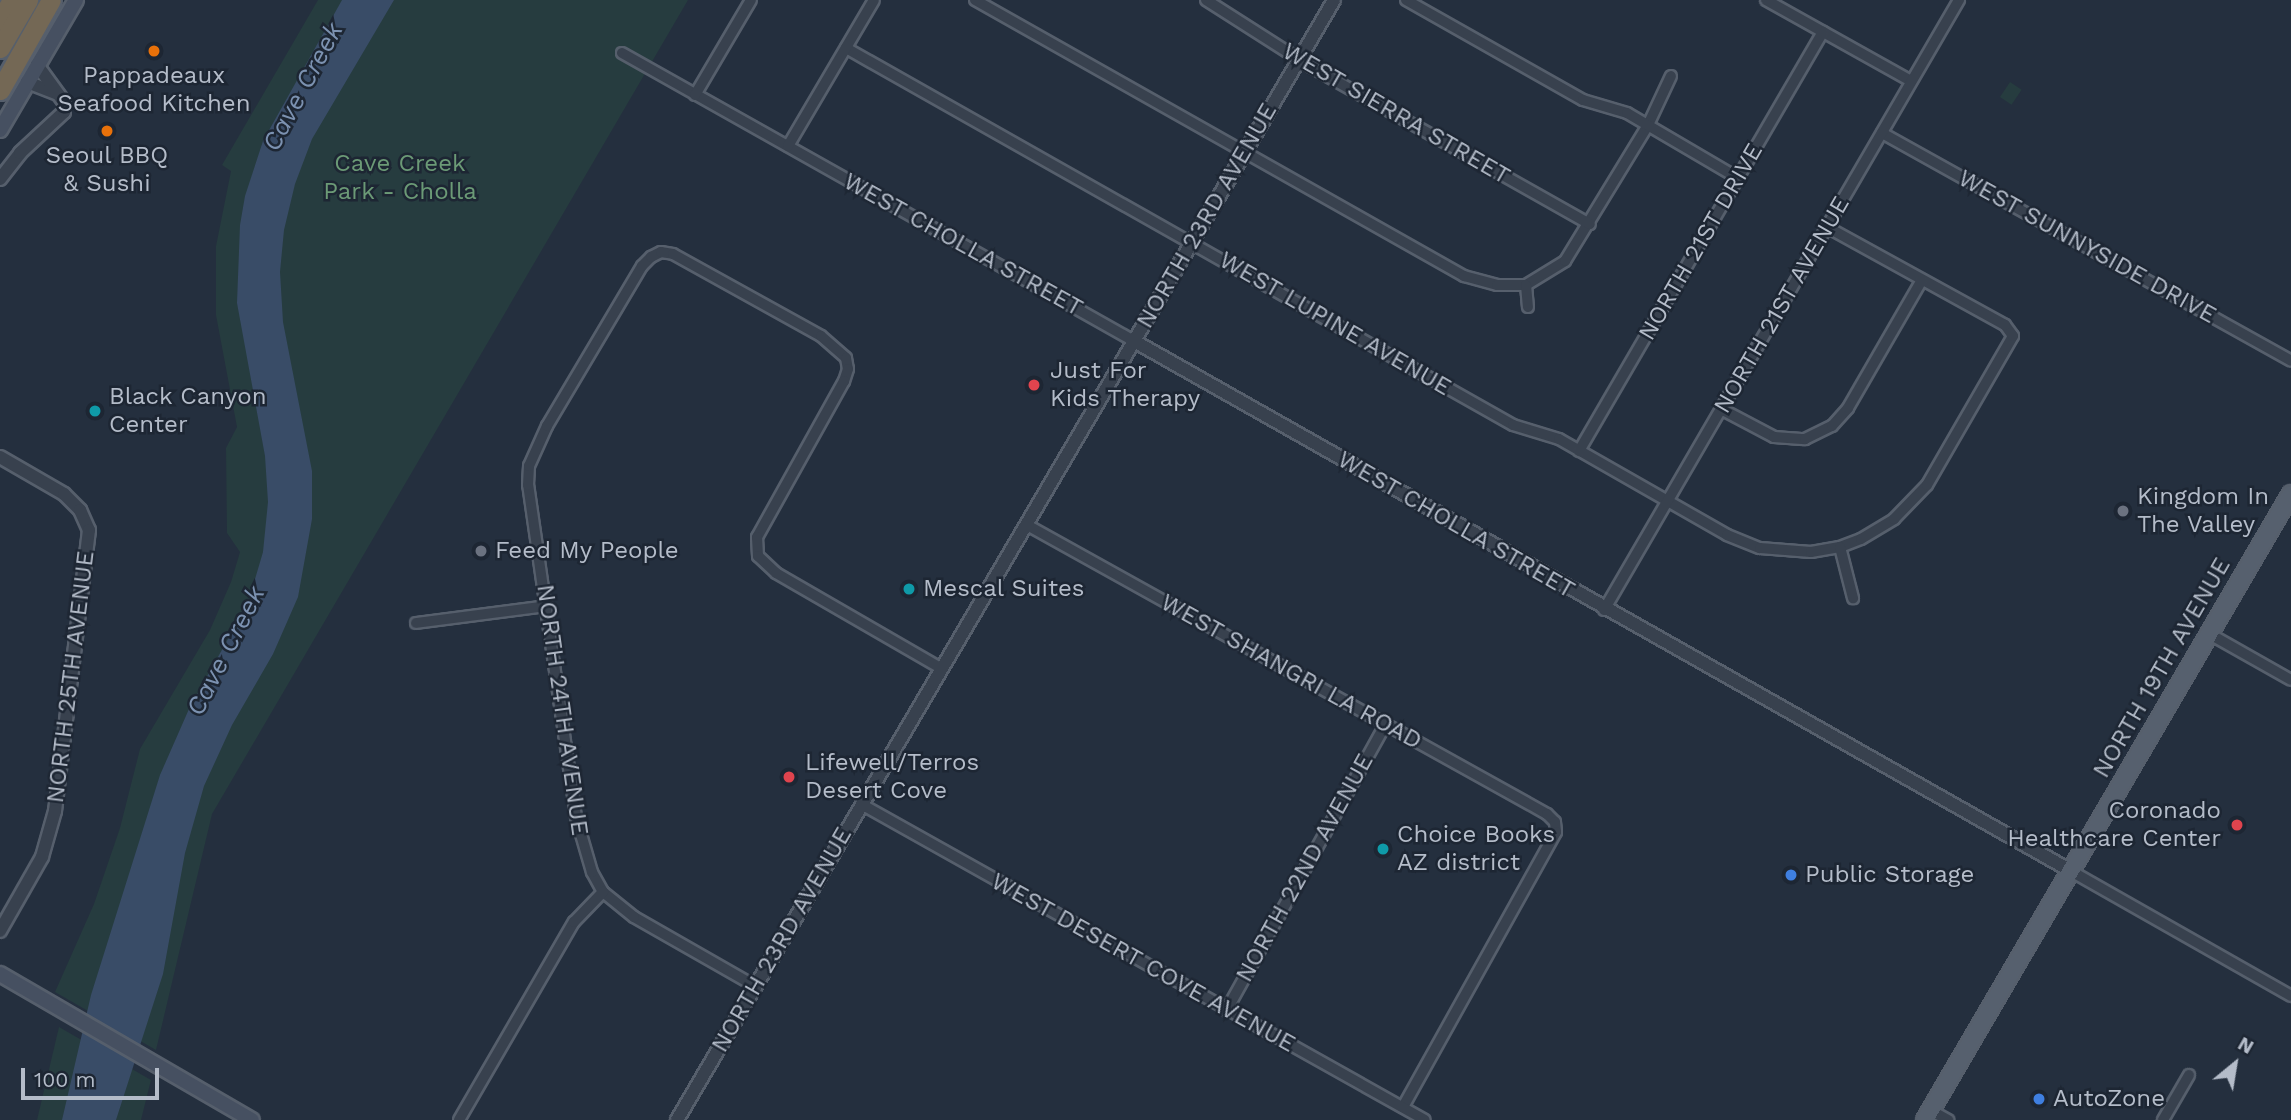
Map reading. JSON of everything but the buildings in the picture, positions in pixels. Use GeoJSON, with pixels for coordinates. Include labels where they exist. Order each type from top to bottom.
{"type":"FeatureCollection","features":[{"type":"Feature","properties":{"kind":"highway"},"geometry":{"type":"LineString","coordinates":[[0,20],[12,0]]}},
{"type":"Feature","properties":{"kind":"highway"},"geometry":{"type":"LineString","coordinates":[[0,48],[28,0]]}},
{"type":"Feature","properties":{"kind":"highway"},"geometry":{"type":"LineString","coordinates":[[0,69],[41,0]]}},
{"type":"Feature","properties":{"kind":"highway"},"geometry":{"type":"LineString","coordinates":[[0,90],[51,0]]}},
{"type":"Feature","properties":{"kind":"main road"},"geometry":{"type":"LineString","coordinates":[[0,130],[76,0]]}},
{"type":"Feature","properties":{"kind":"main road","name":"NORTH 19TH AVENUE"},"geometry":{"type":"LineString","coordinates":[[1928,1115],[2291,494]]}},
{"type":"Feature","properties":{"kind":"main road"},"geometry":{"type":"LineString","coordinates":[[0,974],[252,1120]]}},
{"type":"Feature","properties":{"kind":"street"},"geometry":{"type":"LineString","coordinates":[[695,95],[751,0]]}},
{"type":"Feature","properties":{"kind":"street"},"geometry":{"type":"LineString","coordinates":[[788,146],[874,0]]}},
{"type":"Feature","properties":{"kind":"street"},"geometry":{"type":"LineString","coordinates":[[975,0],[990,4],[1245,153],[1464,276],[1483,283],[1526,285],[1565,261],[1648,125],[1671,76]]}},
{"type":"Feature","properties":{"kind":"street","name":"WEST SIERRA STREET"},"geometry":{"type":"LineString","coordinates":[[1206,0],[1298,60],[1590,224]]}},
{"type":"Feature","properties":{"kind":"street","name":"NORTH 23RD AVENUE"},"geometry":{"type":"LineString","coordinates":[[677,1120],[1334,0]]}},
{"type":"Feature","properties":{"kind":"street"},"geometry":{"type":"LineString","coordinates":[[1406,0],[1583,100],[1627,113],[1738,178]]}},
{"type":"Feature","properties":{"kind":"street"},"geometry":{"type":"LineString","coordinates":[[1766,0],[1911,81]]}},
{"type":"Feature","properties":{"kind":"street","name":"NORTH 21ST AVENUE"},"geometry":{"type":"LineString","coordinates":[[1604,610],[1959,0]]}},
{"type":"Feature","properties":{"kind":"street","name":"NORTH 21ST DRIVE"},"geometry":{"type":"LineString","coordinates":[[1579,451],[1823,32]]}},
{"type":"Feature","properties":{"kind":"street","name":"WEST LUPINE AVENUE"},"geometry":{"type":"LineString","coordinates":[[846,48],[1513,425],[1552,437],[1727,535],[1760,548],[1811,552],[1840,547],[1885,527],[1927,485],[2013,335],[2004,325],[1922,280]]}},
{"type":"Feature","properties":{"kind":"street","name":"WEST CHOLLA STREET"},"geometry":{"type":"LineString","coordinates":[[622,53],[2291,996]]}},
{"type":"Feature","properties":{"kind":"street"},"geometry":{"type":"LineString","coordinates":[[0,179],[20,153],[64,112],[64,102],[37,65]]}},
{"type":"Feature","properties":{"kind":"street"},"geometry":{"type":"LineString","coordinates":[[27,82],[58,94]]}},
{"type":"Feature","properties":{"kind":"street","name":"WEST SUNNYSIDE DRIVE"},"geometry":{"type":"LineString","coordinates":[[1882,133],[2291,361]]}},
{"type":"Feature","properties":{"kind":"street"},"geometry":{"type":"LineString","coordinates":[[1721,410],[1774,437],[1805,439],[1841,419],[1922,280],[1827,227]]}},
{"type":"Feature","properties":{"kind":"street","name":"NORTH 24TH AVENUE"},"geometry":{"type":"LineString","coordinates":[[603,892],[582,849],[578,827],[528,485],[529,466],[547,426],[642,266],[661,252],[673,254],[821,336],[846,358],[848,369],[844,381],[757,537],[758,556],[776,573],[942,669]]}},
{"type":"Feature","properties":{"kind":"street"},"geometry":{"type":"LineString","coordinates":[[1526,285],[1528,307]]}},
{"type":"Feature","properties":{"kind":"street","name":"NORTH 25TH AVENUE"},"geometry":{"type":"LineString","coordinates":[[0,457],[64,494],[80,510],[89,530],[55,811],[42,857],[0,931]]}},
{"type":"Feature","properties":{"kind":"street","name":"WEST SHANGRI LA ROAD"},"geometry":{"type":"LineString","coordinates":[[1027,525],[1547,814],[1555,822],[1556,832],[1403,1107]]}},
{"type":"Feature","properties":{"kind":"street"},"geometry":{"type":"LineString","coordinates":[[1840,547],[1853,598]]}},
{"type":"Feature","properties":{"kind":"street"},"geometry":{"type":"LineString","coordinates":[[415,623],[547,606]]}},
{"type":"Feature","properties":{"kind":"street"},"geometry":{"type":"LineString","coordinates":[[2208,633],[2291,680]]}},
{"type":"Feature","properties":{"kind":"street","name":"NORTH 22ND AVENUE"},"geometry":{"type":"LineString","coordinates":[[1226,1011],[1385,725]]}},
{"type":"Feature","properties":{"kind":"street","name":"WEST DESERT COVE AVENUE"},"geometry":{"type":"LineString","coordinates":[[861,804],[1226,1011],[1425,1120]]}},
{"type":"Feature","properties":{"kind":"street"},"geometry":{"type":"LineString","coordinates":[[459,1120],[574,922],[603,892],[634,917],[755,986]]}},
{"type":"Feature","properties":{"kind":"street"},"geometry":{"type":"LineString","coordinates":[[2163,1120],[2189,1075]]}},
{"type":"Feature","properties":{"kind":"street"},"geometry":{"type":"LineString","coordinates":[[1928,1115],[1948,1120]]}},
{"type":"Feature","properties":{"kind":"green space","name":"Cave Creek Park - Cholla"},"geometry":{"type":"Polygon","coordinates":[[[318,0],[688,0],[212,814],[156,1050],[55,992],[94,904],[120,828],[140,749],[210,630],[231,582],[240,552],[227,533],[226,448],[237,427],[216,315],[216,246],[231,171],[222,165],[318,0]]]}},
{"type":"Feature","properties":{"kind":"green space"},"geometry":{"type":"Polygon","coordinates":[[[2010,82],[2022,90],[2012,105],[2000,97],[2010,82]]]}},
{"type":"Feature","properties":{"kind":"green space"},"geometry":{"type":"Polygon","coordinates":[[[59,1027],[151,1080],[141,1120],[37,1120],[59,1027]]]}},
{"type":"Feature","properties":{"kind":"water","name":"Cave Creek"},"geometry":{"type":"Polygon","coordinates":[[[342,0],[394,0],[312,139],[295,184],[284,230],[280,272],[283,322],[312,471],[312,519],[298,597],[273,654],[232,725],[204,786],[185,853],[163,974],[116,1120],[62,1120],[91,995],[160,775],[189,709],[248,603],[263,552],[268,502],[265,456],[237,303],[240,225],[245,196],[263,141],[342,0]]]}},
{"type":"Feature","properties":{"kind":"place","name":"Pappadeaux Seafood Kitchen"},"geometry":{"type":"Point","coordinates":[154,51]}},
{"type":"Feature","properties":{"kind":"place","name":"Seoul BBQ & Sushi"},"geometry":{"type":"Point","coordinates":[107,131]}},
{"type":"Feature","properties":{"kind":"place","name":"Just For Kids Therapy"},"geometry":{"type":"Point","coordinates":[1034,385]}},
{"type":"Feature","properties":{"kind":"place","name":"Black Canyon Center"},"geometry":{"type":"Point","coordinates":[95,411]}},
{"type":"Feature","properties":{"kind":"place","name":"Kingdom In The Valley"},"geometry":{"type":"Point","coordinates":[2123,511]}},
{"type":"Feature","properties":{"kind":"place","name":"Feed My People"},"geometry":{"type":"Point","coordinates":[481,551]}},
{"type":"Feature","properties":{"kind":"place","name":"Mescal Suites"},"geometry":{"type":"Point","coordinates":[909,589]}},
{"type":"Feature","properties":{"kind":"place","name":"Lifewell/Terros Desert Cove"},"geometry":{"type":"Point","coordinates":[789,777]}},
{"type":"Feature","properties":{"kind":"place","name":"Coronado Healthcare Center"},"geometry":{"type":"Point","coordinates":[2237,825]}},
{"type":"Feature","properties":{"kind":"place","name":"Choice Books AZ district"},"geometry":{"type":"Point","coordinates":[1383,849]}},
{"type":"Feature","properties":{"kind":"place","name":"Public Storage"},"geometry":{"type":"Point","coordinates":[1791,875]}},
{"type":"Feature","properties":{"kind":"place","name":"AutoZone"},"geometry":{"type":"Point","coordinates":[2039,1099]}}]}
